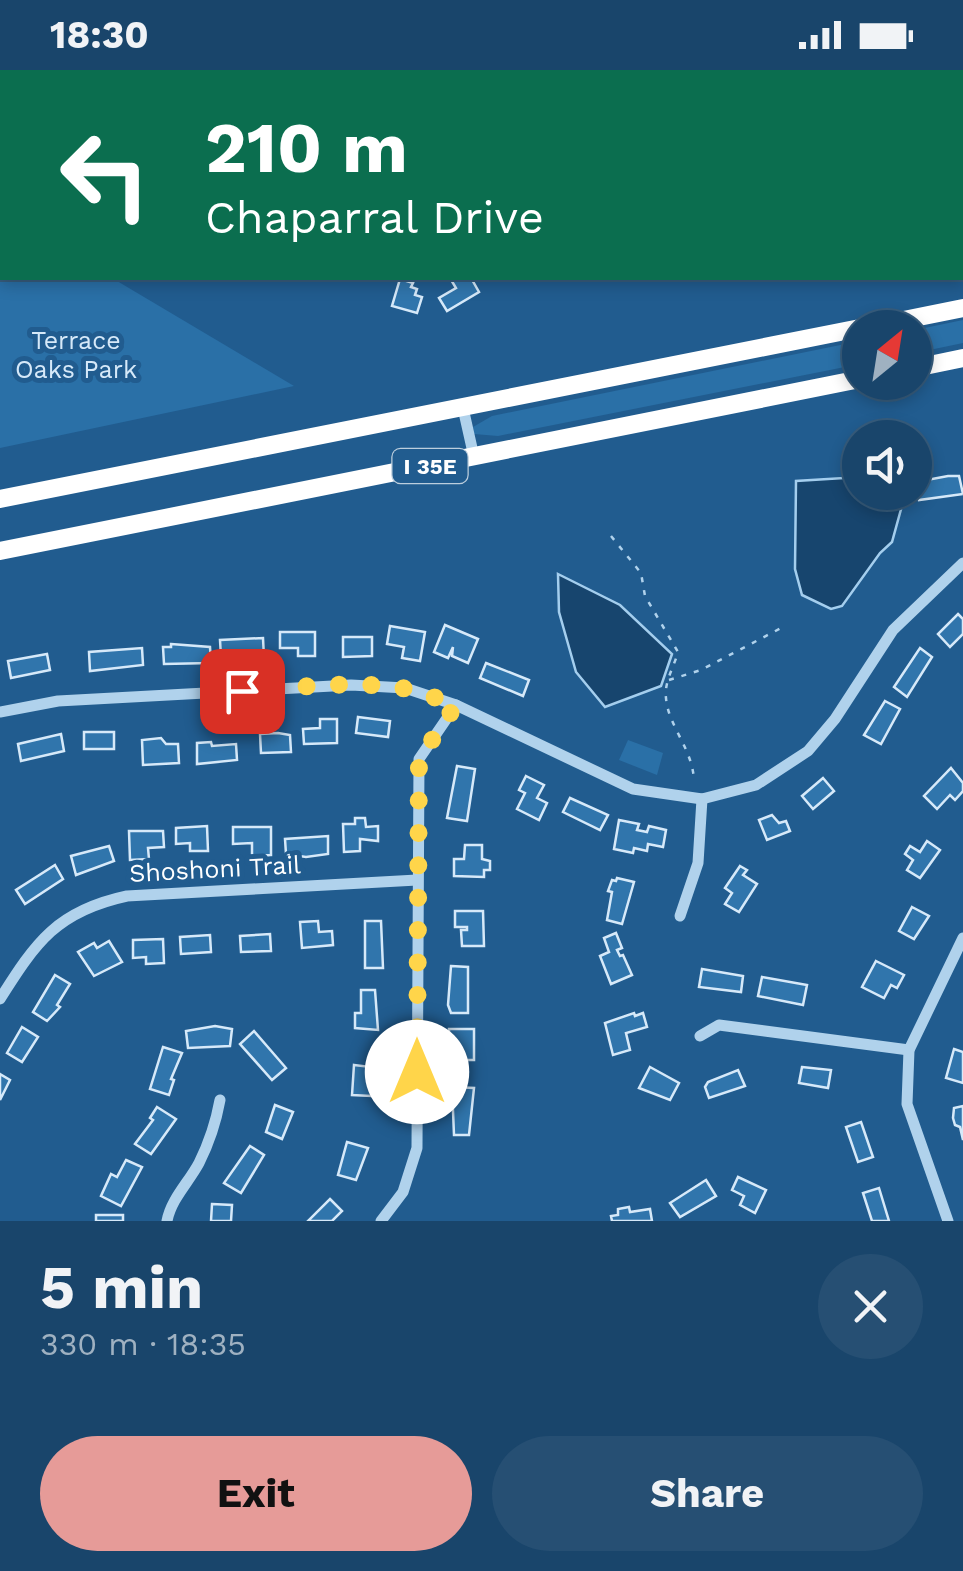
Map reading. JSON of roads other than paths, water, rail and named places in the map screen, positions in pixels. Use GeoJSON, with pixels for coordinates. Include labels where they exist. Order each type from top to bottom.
{"type":"FeatureCollection","features":[{"type":"Feature","properties":{"kind":"highway","name":"I 35E"},"geometry":{"type":"LineString","coordinates":[[932,314],[963,308]]}},
{"type":"Feature","properties":{"kind":"highway","name":"I 35E"},"geometry":{"type":"LineString","coordinates":[[0,499],[842,332]]}},
{"type":"Feature","properties":{"kind":"highway"},"geometry":{"type":"LineString","coordinates":[[932,364],[963,358]]}},
{"type":"Feature","properties":{"kind":"highway","name":"I 35E"},"geometry":{"type":"LineString","coordinates":[[0,551],[842,383]]}},
{"type":"Feature","properties":{"kind":"street"},"geometry":{"type":"LineString","coordinates":[[463,408],[474,457]]}},
{"type":"Feature","properties":{"kind":"street"},"geometry":{"type":"LineString","coordinates":[[0,712],[58,701],[351,685],[405,688],[456,705],[633,788],[702,799],[756,785],[808,750],[835,719],[893,630],[963,563]]}},
{"type":"Feature","properties":{"kind":"street"},"geometry":{"type":"LineString","coordinates":[[381,1221],[403,1192],[416,1148],[419,759],[456,705]]}},
{"type":"Feature","properties":{"kind":"street"},"geometry":{"type":"LineString","coordinates":[[680,916],[698,863],[702,799]]}},
{"type":"Feature","properties":{"kind":"street","name":"Shoshoni Trail"},"geometry":{"type":"LineString","coordinates":[[0,999],[49,930],[74,912],[99,902],[126,896],[418,880]]}},
{"type":"Feature","properties":{"kind":"street"},"geometry":{"type":"LineString","coordinates":[[948,1221],[907,1104],[908,1050],[963,938]]}},
{"type":"Feature","properties":{"kind":"street"},"geometry":{"type":"LineString","coordinates":[[700,1036],[719,1025],[908,1050]]}},
{"type":"Feature","properties":{"kind":"street"},"geometry":{"type":"LineString","coordinates":[[167,1221],[216,1124],[220,1100]]}},
{"type":"Feature","properties":{"kind":"park label","name":"Terrace Oaks Park"},"geometry":{"type":"Point","coordinates":[76,354]}}]}
